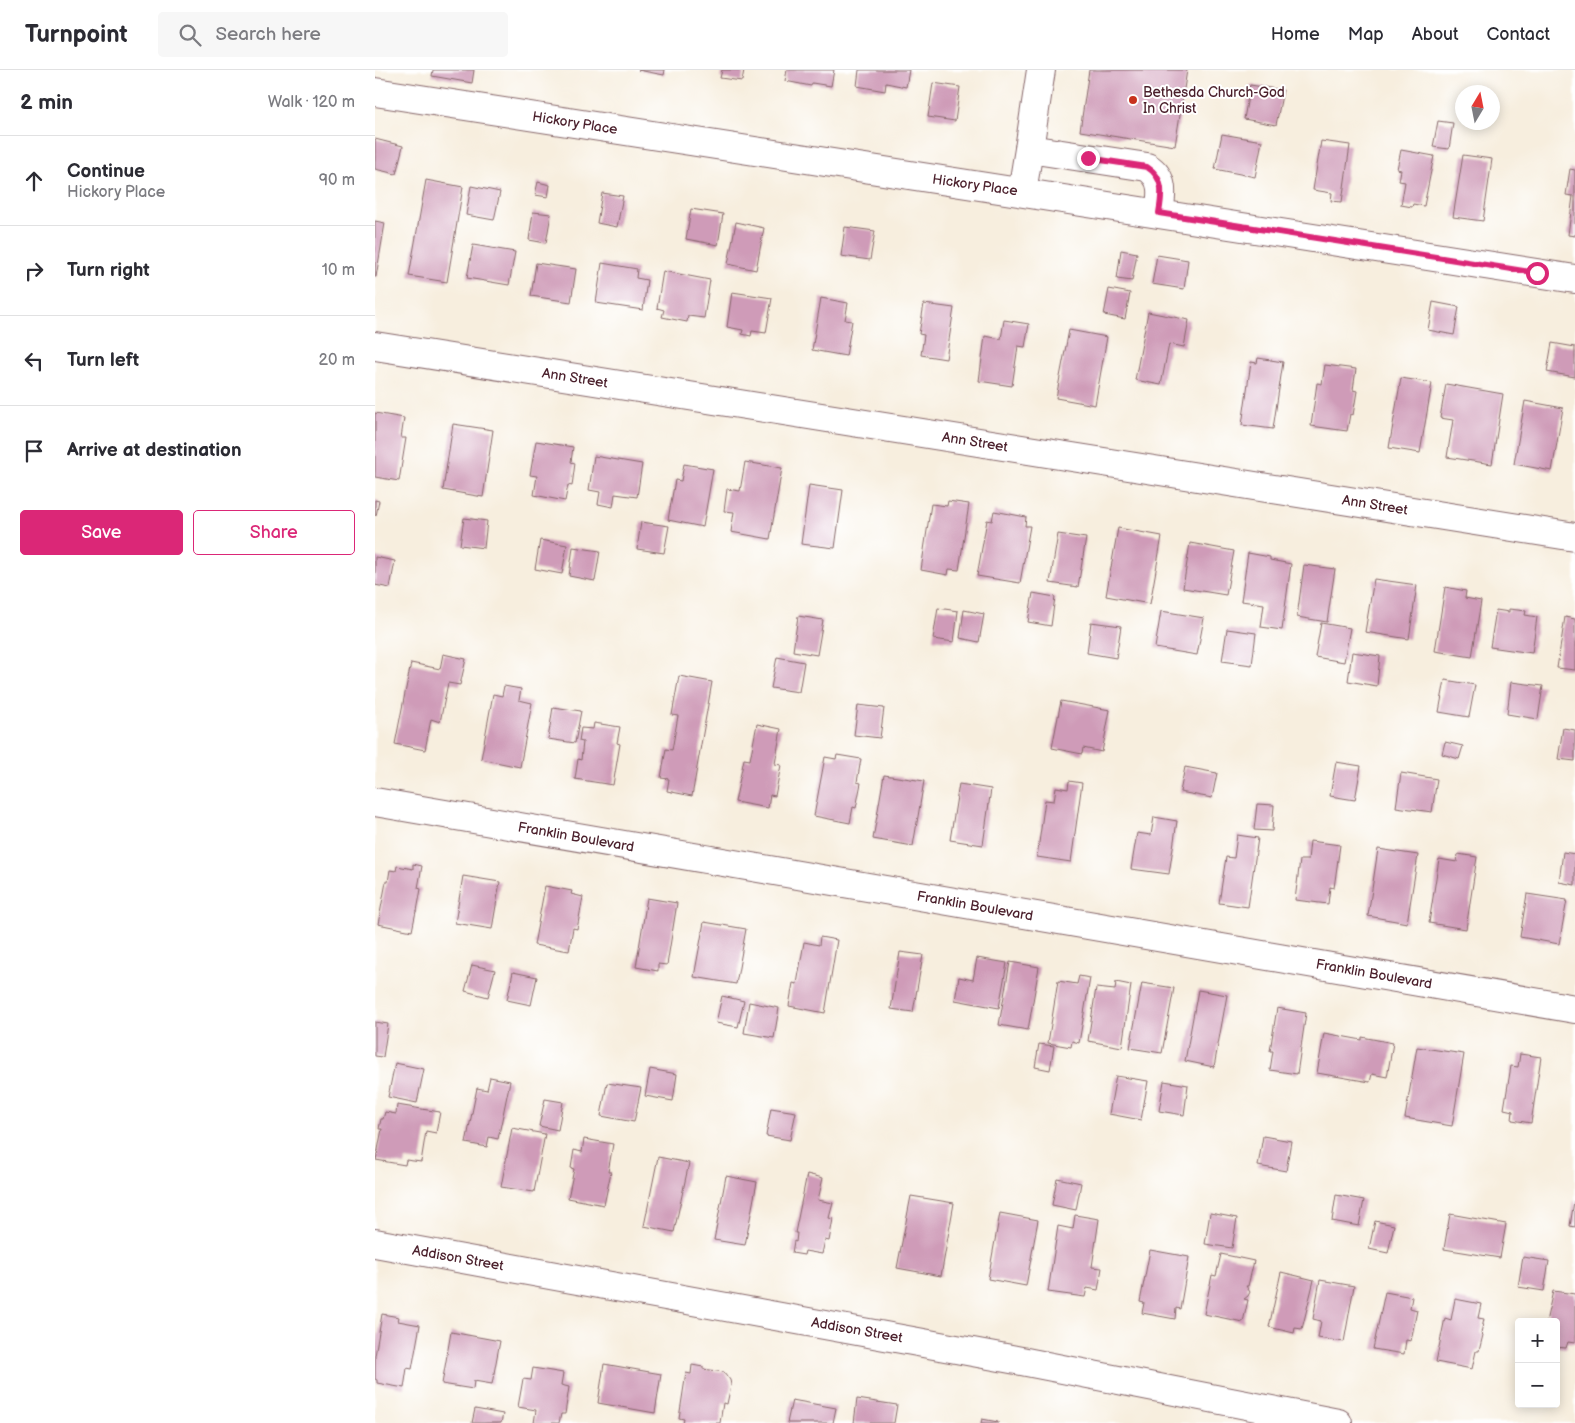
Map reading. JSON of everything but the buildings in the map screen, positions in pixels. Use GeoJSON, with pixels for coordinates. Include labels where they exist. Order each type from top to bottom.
{"type":"FeatureCollection","features":[{"type":"Feature","properties":{"kind":"street"},"geometry":{"type":"LineString","coordinates":[[1022,192],[1041,70]]}},
{"type":"Feature","properties":{"kind":"street","name":"Hickory Place"},"geometry":{"type":"LineString","coordinates":[[375,92],[1575,279]]}},
{"type":"Feature","properties":{"kind":"street"},"geometry":{"type":"LineString","coordinates":[[1029,149],[1147,167],[1154,171],[1161,184],[1162,195],[1159,213]]}},
{"type":"Feature","properties":{"kind":"street","name":"Ann Street"},"geometry":{"type":"LineString","coordinates":[[375,346],[1575,537]]}},
{"type":"Feature","properties":{"kind":"street","name":"Franklin Boulevard"},"geometry":{"type":"LineString","coordinates":[[375,802],[1575,1009]]}},
{"type":"Feature","properties":{"kind":"street","name":"Addison Street"},"geometry":{"type":"LineString","coordinates":[[375,1243],[1011,1359],[1337,1423]]}},
{"type":"Feature","properties":{"kind":"place","name":"Bethesda Church-God In Christ"},"geometry":{"type":"Point","coordinates":[1133,100]}},
{"type":"Feature","properties":{"kind":"route"},"geometry":{"type":"LineString","coordinates":[[1088,158],[1147,167],[1154,171],[1161,184],[1162,195],[1159,213],[1537,273]]}}]}
